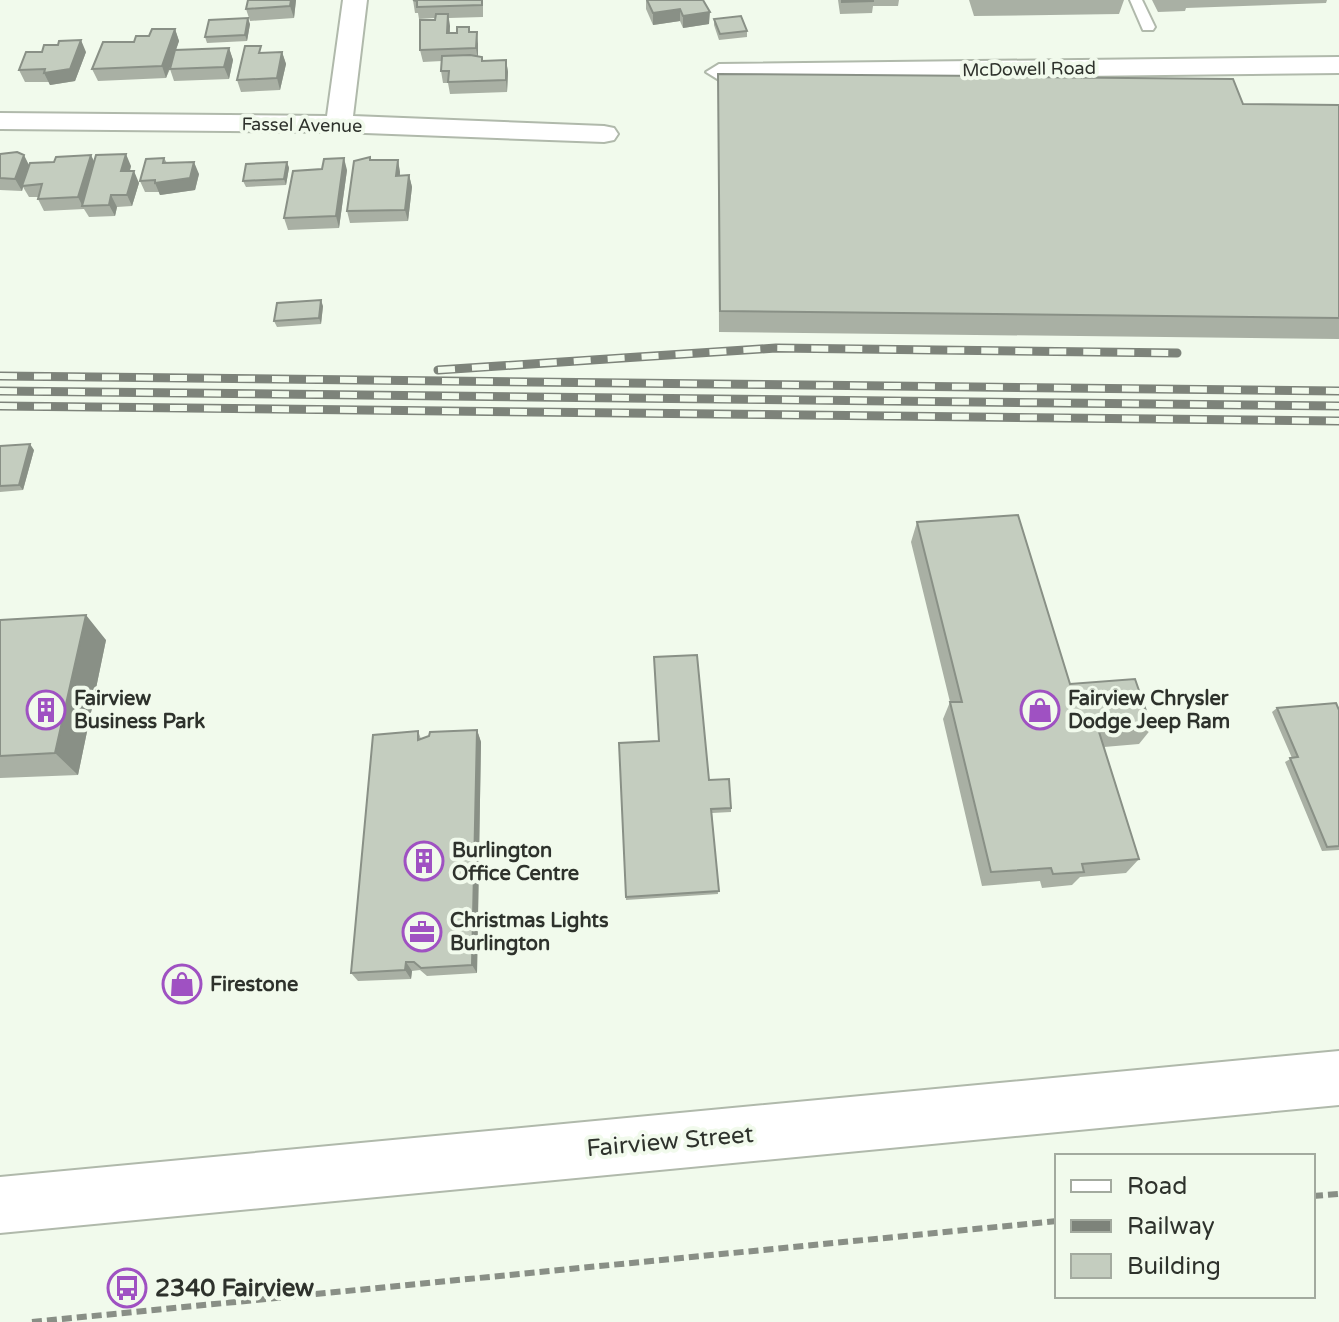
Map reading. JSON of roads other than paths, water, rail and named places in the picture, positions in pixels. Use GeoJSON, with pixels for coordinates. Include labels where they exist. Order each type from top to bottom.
{"type":"FeatureCollection","features":[{"type":"Feature","properties":{"kind":"main road","name":"Fairview Street"},"geometry":{"type":"LineString","coordinates":[[0,1205],[1339,1078]]}},
{"type":"Feature","properties":{"kind":"street"},"geometry":{"type":"LineString","coordinates":[[339,124],[355,0]]}},
{"type":"Feature","properties":{"kind":"street","name":"McDowell Road"},"geometry":{"type":"LineString","coordinates":[[719,72],[1339,65]]}},
{"type":"Feature","properties":{"kind":"street","name":"Fassel Avenue"},"geometry":{"type":"LineString","coordinates":[[0,121],[339,124],[604,134]]}},
{"type":"Feature","properties":{"kind":"lane"},"geometry":{"type":"LineString","coordinates":[[1136,0],[1148,27]]}},
{"type":"Feature","properties":{"kind":"railway"},"geometry":{"type":"LineString","coordinates":[[438,370],[776,348],[1177,353]]}},
{"type":"Feature","properties":{"kind":"railway"},"geometry":{"type":"LineString","coordinates":[[0,376],[1339,391]]}},
{"type":"Feature","properties":{"kind":"railway"},"geometry":{"type":"LineString","coordinates":[[0,391],[1339,406]]}},
{"type":"Feature","properties":{"kind":"railway"},"geometry":{"type":"LineString","coordinates":[[0,406],[1339,421]]}},
{"type":"Feature","properties":{"kind":"place","name":"Fairview Business Park"},"geometry":{"type":"Point","coordinates":[46,710]}},
{"type":"Feature","properties":{"kind":"place","name":"Fairview Chrysler Dodge Jeep Ram"},"geometry":{"type":"Point","coordinates":[1040,710]}},
{"type":"Feature","properties":{"kind":"place","name":"Burlington Office Centre"},"geometry":{"type":"Point","coordinates":[424,861]}},
{"type":"Feature","properties":{"kind":"place","name":"Christmas Lights Burlington"},"geometry":{"type":"Point","coordinates":[422,932]}},
{"type":"Feature","properties":{"kind":"place","name":"Firestone"},"geometry":{"type":"Point","coordinates":[182,984]}},
{"type":"Feature","properties":{"kind":"place","name":"2340 Fairview"},"geometry":{"type":"Point","coordinates":[127,1288]}}]}
